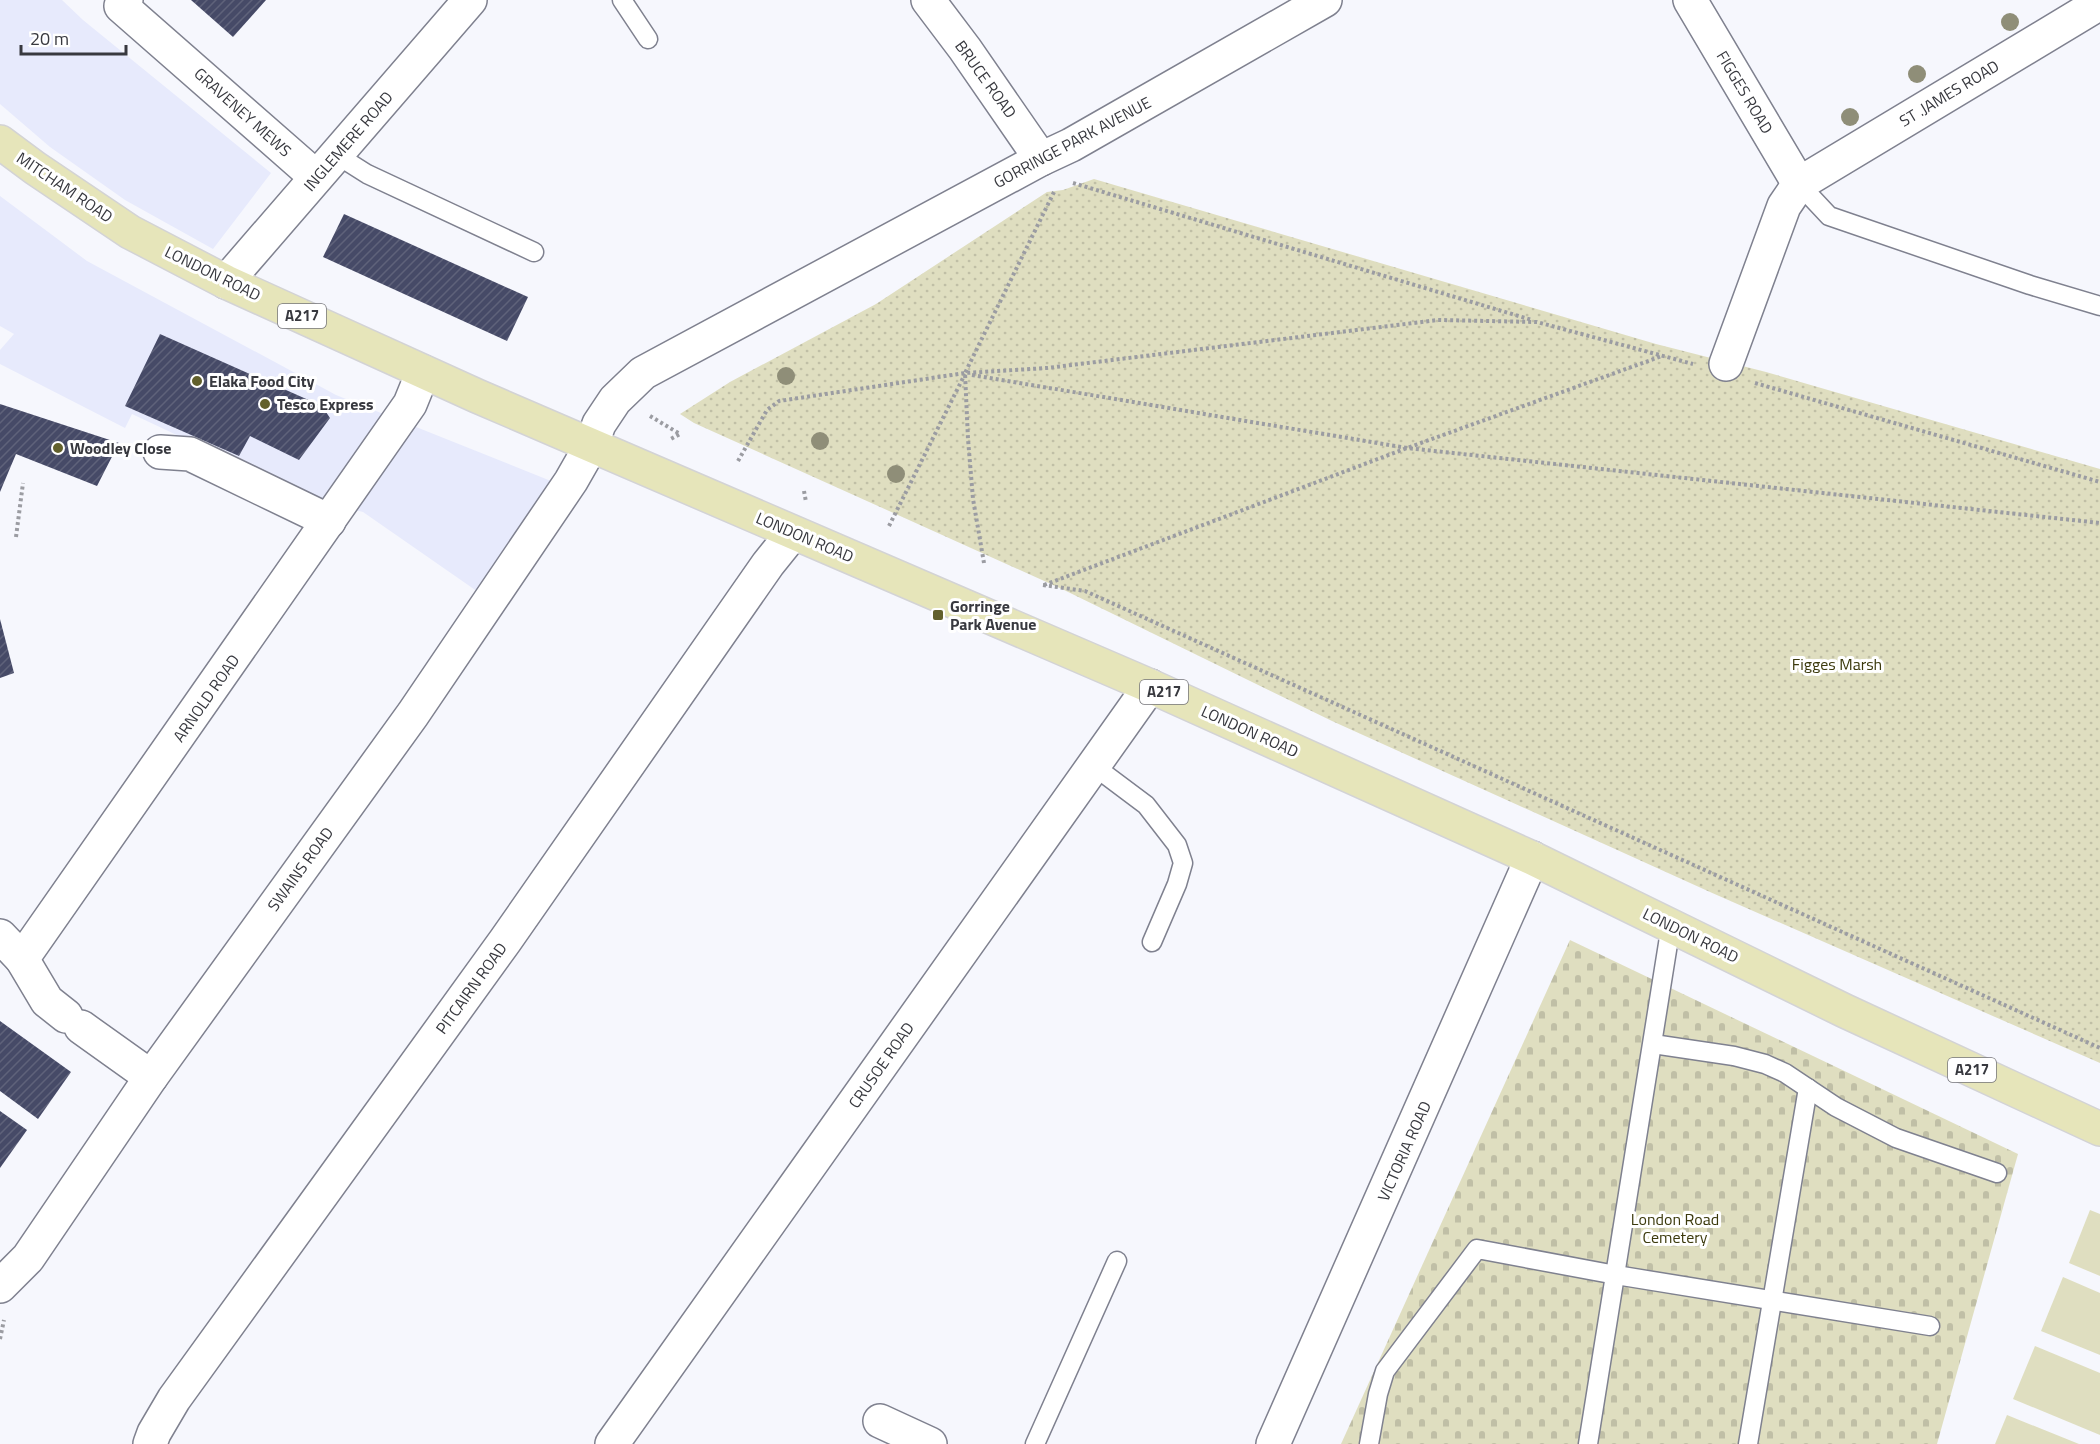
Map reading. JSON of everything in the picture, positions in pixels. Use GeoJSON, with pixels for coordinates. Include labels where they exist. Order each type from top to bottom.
{"type":"FeatureCollection","features":[{"type":"Feature","properties":{"kind":"main road","name":"MITCHAM ROAD"},"geometry":{"type":"LineString","coordinates":[[0,142],[130,232]]}},
{"type":"Feature","properties":{"kind":"main road","name":"LONDON ROAD"},"geometry":{"type":"LineString","coordinates":[[130,232],[226,282],[423,372],[1150,686],[1532,858],[1845,1011],[2100,1129]]}},
{"type":"Feature","properties":{"kind":"street","name":"INGLEMERE ROAD"},"geometry":{"type":"LineString","coordinates":[[226,282],[470,0]]}},
{"type":"Feature","properties":{"kind":"street","name":"BRUCE ROAD"},"geometry":{"type":"LineString","coordinates":[[928,0],[1041,159]]}},
{"type":"Feature","properties":{"kind":"street","name":"GORRINGE PARK AVENUE"},"geometry":{"type":"LineString","coordinates":[[591,446],[598,424],[615,400],[643,373],[1071,145],[1289,8],[1325,0]]}},
{"type":"Feature","properties":{"kind":"street","name":"FIGGES ROAD"},"geometry":{"type":"LineString","coordinates":[[1690,0],[1799,184]]}},
{"type":"Feature","properties":{"kind":"street","name":"GRAVENEY MEWS"},"geometry":{"type":"LineString","coordinates":[[121,2],[326,166]]}},
{"type":"Feature","properties":{"kind":"street","name":"ST .JAMES ROAD"},"geometry":{"type":"LineString","coordinates":[[1799,184],[2100,3]]}},
{"type":"Feature","properties":{"kind":"street"},"geometry":{"type":"LineString","coordinates":[[1723,370],[1784,206],[1799,184]]}},
{"type":"Feature","properties":{"kind":"street","name":"ARNOLD ROAD"},"geometry":{"type":"LineString","coordinates":[[22,959],[410,404],[423,372]]}},
{"type":"Feature","properties":{"kind":"street","name":"SWAINS ROAD"},"geometry":{"type":"LineString","coordinates":[[0,1286],[28,1258],[151,1077],[413,714],[571,481],[591,446]]}},
{"type":"Feature","properties":{"kind":"street"},"geometry":{"type":"LineString","coordinates":[[160,452],[190,454],[329,521]]}},
{"type":"Feature","properties":{"kind":"street","name":"PITCAIRN ROAD"},"geometry":{"type":"LineString","coordinates":[[150,1444],[174,1399],[505,941],[768,564],[793,533]]}},
{"type":"Feature","properties":{"kind":"street","name":"CRUSOE ROAD"},"geometry":{"type":"LineString","coordinates":[[612,1444],[1150,686]]}},
{"type":"Feature","properties":{"kind":"street","name":"VICTORIA ROAD"},"geometry":{"type":"LineString","coordinates":[[1273,1444],[1532,858]]}},
{"type":"Feature","properties":{"kind":"street"},"geometry":{"type":"LineString","coordinates":[[0,936],[22,959],[47,1001],[151,1077]]}},
{"type":"Feature","properties":{"kind":"street"},"geometry":{"type":"LineString","coordinates":[[880,1420],[930,1444]]}},
{"type":"Feature","properties":{"kind":"lane"},"geometry":{"type":"LineString","coordinates":[[622,0],[648,39]]}},
{"type":"Feature","properties":{"kind":"lane"},"geometry":{"type":"LineString","coordinates":[[326,166],[367,174],[534,252]]}},
{"type":"Feature","properties":{"kind":"lane"},"geometry":{"type":"LineString","coordinates":[[1799,184],[1829,216],[2030,285],[2100,306]]}},
{"type":"Feature","properties":{"kind":"lane"},"geometry":{"type":"LineString","coordinates":[[1094,766],[1146,805],[1177,845],[1183,863],[1177,884],[1152,942]]}},
{"type":"Feature","properties":{"kind":"lane"},"geometry":{"type":"LineString","coordinates":[[1588,1444],[1671,925]]}},
{"type":"Feature","properties":{"kind":"lane"},"geometry":{"type":"LineString","coordinates":[[1653,1044],[1734,1056],[1765,1064],[1785,1073],[1842,1110],[1896,1138],[1997,1173]]}},
{"type":"Feature","properties":{"kind":"lane"},"geometry":{"type":"LineString","coordinates":[[1748,1444],[1808,1088]]}},
{"type":"Feature","properties":{"kind":"lane"},"geometry":{"type":"LineString","coordinates":[[1370,1444],[1378,1394],[1385,1371],[1478,1249],[1616,1275],[1930,1326]]}},
{"type":"Feature","properties":{"kind":"lane"},"geometry":{"type":"LineString","coordinates":[[1035,1444],[1117,1261]]}},
{"type":"Feature","properties":{"kind":"path"},"geometry":{"type":"LineString","coordinates":[[1071,182],[1537,322],[1723,370],[2100,482]]}},
{"type":"Feature","properties":{"kind":"path"},"geometry":{"type":"LineString","coordinates":[[889,526],[1056,189]]}},
{"type":"Feature","properties":{"kind":"path"},"geometry":{"type":"LineString","coordinates":[[738,461],[767,410],[779,401],[965,374],[1047,368],[1438,320],[1537,322]]}},
{"type":"Feature","properties":{"kind":"path"},"geometry":{"type":"LineString","coordinates":[[1662,356],[1407,448],[1043,585],[1085,591],[2100,1048]]}},
{"type":"Feature","properties":{"kind":"path"},"geometry":{"type":"LineString","coordinates":[[965,374],[1407,448],[2100,522]]}},
{"type":"Feature","properties":{"kind":"path"},"geometry":{"type":"LineString","coordinates":[[965,374],[973,499],[984,563]]}},
{"type":"Feature","properties":{"kind":"path"},"geometry":{"type":"LineString","coordinates":[[648,415],[680,434]]}},
{"type":"Feature","properties":{"kind":"path"},"geometry":{"type":"LineString","coordinates":[[16,537],[23,483]]}},
{"type":"Feature","properties":{"kind":"shaded area"},"geometry":{"type":"Polygon","coordinates":[[[0,0],[62,0],[83,20],[271,173],[213,249],[125,200],[50,147],[0,104],[0,0]]]}},
{"type":"Feature","properties":{"kind":"shaded area"},"geometry":{"type":"Polygon","coordinates":[[[0,196],[87,261],[336,395],[551,481],[551,491],[481,594],[363,512],[315,500],[132,414],[125,428],[0,364],[0,350],[14,334],[0,326],[0,196]]]}},
{"type":"Feature","properties":{"kind":"green space","name":"Figges Marsh"},"geometry":{"type":"Polygon","coordinates":[[[1094,179],[1656,344],[1766,372],[2100,469],[2100,1063],[1710,892],[1332,721],[1062,589],[694,423],[680,414],[730,382],[876,304],[1047,192],[1063,190],[1094,179]]]}},
{"type":"Feature","properties":{"kind":"green space","name":"London Road Cemetery"},"geometry":{"type":"Polygon","coordinates":[[[1570,940],[2018,1154],[1937,1444],[1341,1444],[1570,940]]]}},
{"type":"Feature","properties":{"kind":"green space"},"geometry":{"type":"Polygon","coordinates":[[[2090,1210],[2100,1214],[2100,1276],[2069,1263],[2090,1210]]]}},
{"type":"Feature","properties":{"kind":"green space"},"geometry":{"type":"Polygon","coordinates":[[[2063,1277],[2100,1293],[2100,1355],[2041,1331],[2063,1277]]]}},
{"type":"Feature","properties":{"kind":"green space"},"geometry":{"type":"Polygon","coordinates":[[[2035,1346],[2100,1373],[2100,1435],[2013,1399],[2035,1346]]]}},
{"type":"Feature","properties":{"kind":"green space"},"geometry":{"type":"Polygon","coordinates":[[[2007,1415],[2079,1444],[1995,1444],[2007,1415]]]}},
{"type":"Feature","properties":{"kind":"building"},"geometry":{"type":"Polygon","coordinates":[[[191,0],[266,0],[233,37],[191,0]]]}},
{"type":"Feature","properties":{"kind":"building"},"geometry":{"type":"Polygon","coordinates":[[[344,214],[528,297],[507,341],[323,257],[344,214]]]}},
{"type":"Feature","properties":{"kind":"building"},"geometry":{"type":"Polygon","coordinates":[[[160,334],[322,406],[330,418],[299,460],[250,436],[239,456],[125,406],[160,334]]]}},
{"type":"Feature","properties":{"kind":"building","name":"Woodley Close"},"geometry":{"type":"Polygon","coordinates":[[[0,404],[119,443],[97,486],[16,454],[0,492],[0,404]]]}},
{"type":"Feature","properties":{"kind":"building"},"geometry":{"type":"Polygon","coordinates":[[[0,619],[14,673],[0,678],[0,619]]]}},
{"type":"Feature","properties":{"kind":"building"},"geometry":{"type":"Polygon","coordinates":[[[0,1021],[71,1072],[38,1119],[0,1091],[0,1021]]]}},
{"type":"Feature","properties":{"kind":"building"},"geometry":{"type":"Polygon","coordinates":[[[0,1111],[27,1130],[0,1168],[0,1111]]]}},
{"type":"Feature","properties":{"kind":"place","name":"Elaka Food City"},"geometry":{"type":"Point","coordinates":[197,381]}},
{"type":"Feature","properties":{"kind":"place","name":"Tesco Express"},"geometry":{"type":"Point","coordinates":[265,404]}},
{"type":"Feature","properties":{"kind":"place","name":"Woodley Close"},"geometry":{"type":"Point","coordinates":[58,448]}},
{"type":"Feature","properties":{"kind":"place","name":"Gorringe Park Avenue"},"geometry":{"type":"Point","coordinates":[938,615]}}]}
